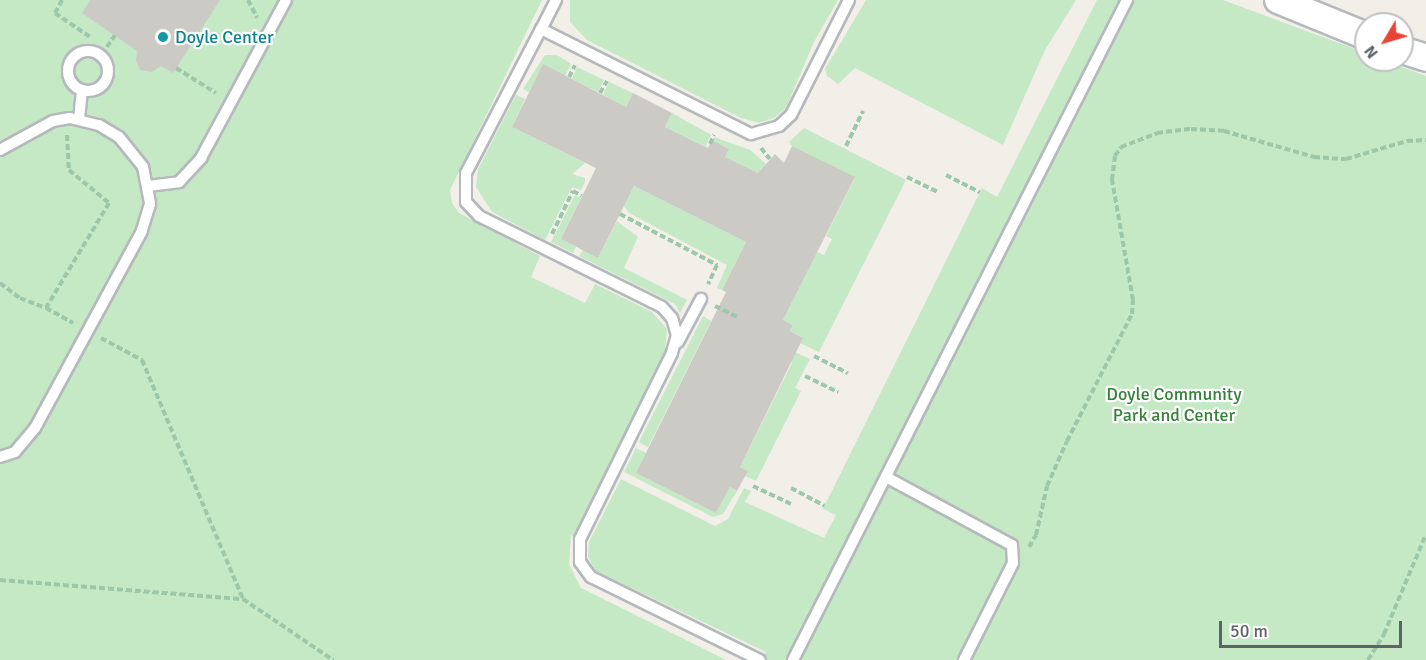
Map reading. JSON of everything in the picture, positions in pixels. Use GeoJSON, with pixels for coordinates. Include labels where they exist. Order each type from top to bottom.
{"type":"FeatureCollection","features":[{"type":"Feature","properties":{"kind":"street"},"geometry":{"type":"LineString","coordinates":[[1278,0],[1354,31]]}},
{"type":"Feature","properties":{"kind":"lane"},"geometry":{"type":"LineString","coordinates":[[148,186],[168,185],[185,178],[201,158],[286,0]]}},
{"type":"Feature","properties":{"kind":"lane"},"geometry":{"type":"LineString","coordinates":[[556,0],[466,173],[463,188],[466,202],[479,216],[662,307],[676,326],[672,353]]}},
{"type":"Feature","properties":{"kind":"lane"},"geometry":{"type":"LineString","coordinates":[[541,29],[751,134],[767,131],[786,120],[809,83],[825,42],[849,0]]}},
{"type":"Feature","properties":{"kind":"lane"},"geometry":{"type":"LineString","coordinates":[[793,660],[1127,0]]}},
{"type":"Feature","properties":{"kind":"lane"},"geometry":{"type":"LineString","coordinates":[[78,119],[82,91]]}},
{"type":"Feature","properties":{"kind":"lane"},"geometry":{"type":"LineString","coordinates":[[0,150],[53,122],[78,119],[119,137],[143,167],[148,186],[148,219],[88,331],[25,443],[0,457]]}},
{"type":"Feature","properties":{"kind":"lane"},"geometry":{"type":"LineString","coordinates":[[701,299],[580,539],[580,562],[591,578],[760,660]]}},
{"type":"Feature","properties":{"kind":"lane"},"geometry":{"type":"LineString","coordinates":[[886,477],[1012,545],[1015,557],[964,660]]}},
{"type":"Feature","properties":{"kind":"path"},"geometry":{"type":"LineString","coordinates":[[62,0],[55,13],[90,37]]}},
{"type":"Feature","properties":{"kind":"path"},"geometry":{"type":"LineString","coordinates":[[107,47],[115,35]]}},
{"type":"Feature","properties":{"kind":"path"},"geometry":{"type":"LineString","coordinates":[[176,68],[230,102]]}},
{"type":"Feature","properties":{"kind":"path"},"geometry":{"type":"LineString","coordinates":[[846,146],[863,111]]}},
{"type":"Feature","properties":{"kind":"path"},"geometry":{"type":"LineString","coordinates":[[1015,557],[1034,542],[1047,486],[1132,314],[1133,300],[1112,180],[1115,156],[1121,147],[1157,133],[1191,129],[1224,131],[1314,157],[1346,159],[1407,141],[1426,140]]}},
{"type":"Feature","properties":{"kind":"path"},"geometry":{"type":"LineString","coordinates":[[46,308],[110,203],[69,170],[68,131]]}},
{"type":"Feature","properties":{"kind":"path"},"geometry":{"type":"LineString","coordinates":[[946,175],[980,192]]}},
{"type":"Feature","properties":{"kind":"path"},"geometry":{"type":"LineString","coordinates":[[907,177],[938,192]]}},
{"type":"Feature","properties":{"kind":"path"},"geometry":{"type":"LineString","coordinates":[[544,248],[573,191],[582,196]]}},
{"type":"Feature","properties":{"kind":"path"},"geometry":{"type":"LineString","coordinates":[[620,214],[717,265],[701,299],[738,317]]}},
{"type":"Feature","properties":{"kind":"path"},"geometry":{"type":"LineString","coordinates":[[0,283],[20,297],[46,308],[142,360],[243,599]]}},
{"type":"Feature","properties":{"kind":"path"},"geometry":{"type":"LineString","coordinates":[[814,356],[848,373]]}},
{"type":"Feature","properties":{"kind":"path"},"geometry":{"type":"LineString","coordinates":[[805,376],[838,392]]}},
{"type":"Feature","properties":{"kind":"path"},"geometry":{"type":"LineString","coordinates":[[753,486],[791,504]]}},
{"type":"Feature","properties":{"kind":"path"},"geometry":{"type":"LineString","coordinates":[[790,488],[825,506]]}},
{"type":"Feature","properties":{"kind":"path"},"geometry":{"type":"LineString","coordinates":[[1368,660],[1384,634],[1426,534]]}},
{"type":"Feature","properties":{"kind":"path"},"geometry":{"type":"LineString","coordinates":[[0,580],[243,599],[333,660]]}},
{"type":"Feature","properties":{"kind":"green space"},"geometry":{"type":"Polygon","coordinates":[[[0,0],[542,0],[450,190],[452,203],[459,213],[540,256],[531,277],[585,303],[595,284],[652,312],[667,329],[665,350],[672,353],[580,539],[571,535],[569,564],[581,588],[726,660],[0,660],[0,0]]]}},
{"type":"Feature","properties":{"kind":"green space"},"geometry":{"type":"Polygon","coordinates":[[[570,0],[838,0],[814,42],[786,108],[774,118],[759,123],[741,118],[587,40],[570,22],[570,0]]]}},
{"type":"Feature","properties":{"kind":"green space"},"geometry":{"type":"Polygon","coordinates":[[[866,0],[1076,0],[1045,50],[1003,145],[855,68],[838,84],[827,76],[825,69],[866,0]]]}},
{"type":"Feature","properties":{"kind":"green space","name":"Doyle Community Park and Center"},"geometry":{"type":"Polygon","coordinates":[[[1097,0],[1223,0],[1354,49],[1354,72],[1414,72],[1426,76],[1426,660],[762,660],[766,652],[596,571],[588,557],[589,542],[621,479],[715,526],[728,519],[744,488],[751,491],[745,502],[824,538],[836,515],[823,509],[982,188],[997,197],[1097,0]]]}},
{"type":"Feature","properties":{"kind":"green space"},"geometry":{"type":"Polygon","coordinates":[[[545,55],[557,55],[571,64],[565,76],[543,65],[529,92],[523,89],[545,55]]]}},
{"type":"Feature","properties":{"kind":"green space"},"geometry":{"type":"Polygon","coordinates":[[[577,67],[604,80],[598,92],[572,79],[577,67]]]}},
{"type":"Feature","properties":{"kind":"green space"},"geometry":{"type":"Polygon","coordinates":[[[609,82],[633,93],[626,107],[603,95],[609,82]]]}},
{"type":"Feature","properties":{"kind":"green space"},"geometry":{"type":"Polygon","coordinates":[[[516,95],[525,99],[512,127],[585,163],[572,174],[585,178],[581,190],[572,187],[545,240],[492,212],[476,187],[478,169],[516,95]]]}},
{"type":"Feature","properties":{"kind":"green space"},"geometry":{"type":"Polygon","coordinates":[[[672,113],[711,135],[706,145],[709,148],[665,127],[672,113]]]}},
{"type":"Feature","properties":{"kind":"green space"},"geometry":{"type":"Polygon","coordinates":[[[804,128],[906,180],[819,352],[800,343],[802,337],[790,331],[793,325],[783,320],[817,252],[824,255],[832,239],[826,236],[855,178],[792,146],[789,142],[804,128]]]}},
{"type":"Feature","properties":{"kind":"green space"},"geometry":{"type":"Polygon","coordinates":[[[714,137],[750,150],[766,164],[758,173],[725,157],[729,149],[712,140],[714,137]]]}},
{"type":"Feature","properties":{"kind":"green space"},"geometry":{"type":"Polygon","coordinates":[[[634,186],[746,242],[722,290],[717,288],[727,265],[629,213],[624,206],[634,186]]]}},
{"type":"Feature","properties":{"kind":"green space"},"geometry":{"type":"Polygon","coordinates":[[[575,195],[581,198],[561,239],[576,247],[573,253],[551,242],[575,195]]]}},
{"type":"Feature","properties":{"kind":"green space"},"geometry":{"type":"Polygon","coordinates":[[[617,221],[638,237],[624,268],[687,300],[680,313],[675,304],[579,256],[583,250],[598,258],[617,221]]]}},
{"type":"Feature","properties":{"kind":"green space"},"geometry":{"type":"Polygon","coordinates":[[[703,316],[711,321],[648,447],[639,442],[703,316]]]}},
{"type":"Feature","properties":{"kind":"green space"},"geometry":{"type":"Polygon","coordinates":[[[795,352],[810,359],[795,388],[801,391],[756,481],[745,476],[748,471],[740,467],[792,363],[779,356],[795,352]]]}},
{"type":"Feature","properties":{"kind":"green space"},"geometry":{"type":"Polygon","coordinates":[[[636,448],[646,453],[636,473],[716,513],[730,487],[737,491],[723,514],[713,517],[624,472],[636,448]]]}},
{"type":"Feature","properties":{"kind":"building","name":"Doyle Center"},"geometry":{"type":"Polygon","coordinates":[[[90,0],[220,0],[173,73],[161,66],[152,72],[140,70],[136,61],[137,51],[82,13],[90,0]]]}},
{"type":"Feature","properties":{"kind":"building"},"geometry":{"type":"Polygon","coordinates":[[[543,64],[626,107],[633,93],[672,113],[665,127],[708,148],[712,140],[729,149],[725,157],[758,173],[775,154],[784,163],[792,146],[855,177],[783,320],[793,325],[790,331],[803,338],[740,467],[748,471],[737,491],[730,487],[716,513],[636,473],[726,292],[722,290],[746,242],[634,186],[598,258],[561,239],[596,168],[512,127],[543,64]]]}},
{"type":"Feature","properties":{"kind":"place","name":"Doyle Center"},"geometry":{"type":"Point","coordinates":[163,37]}}]}
